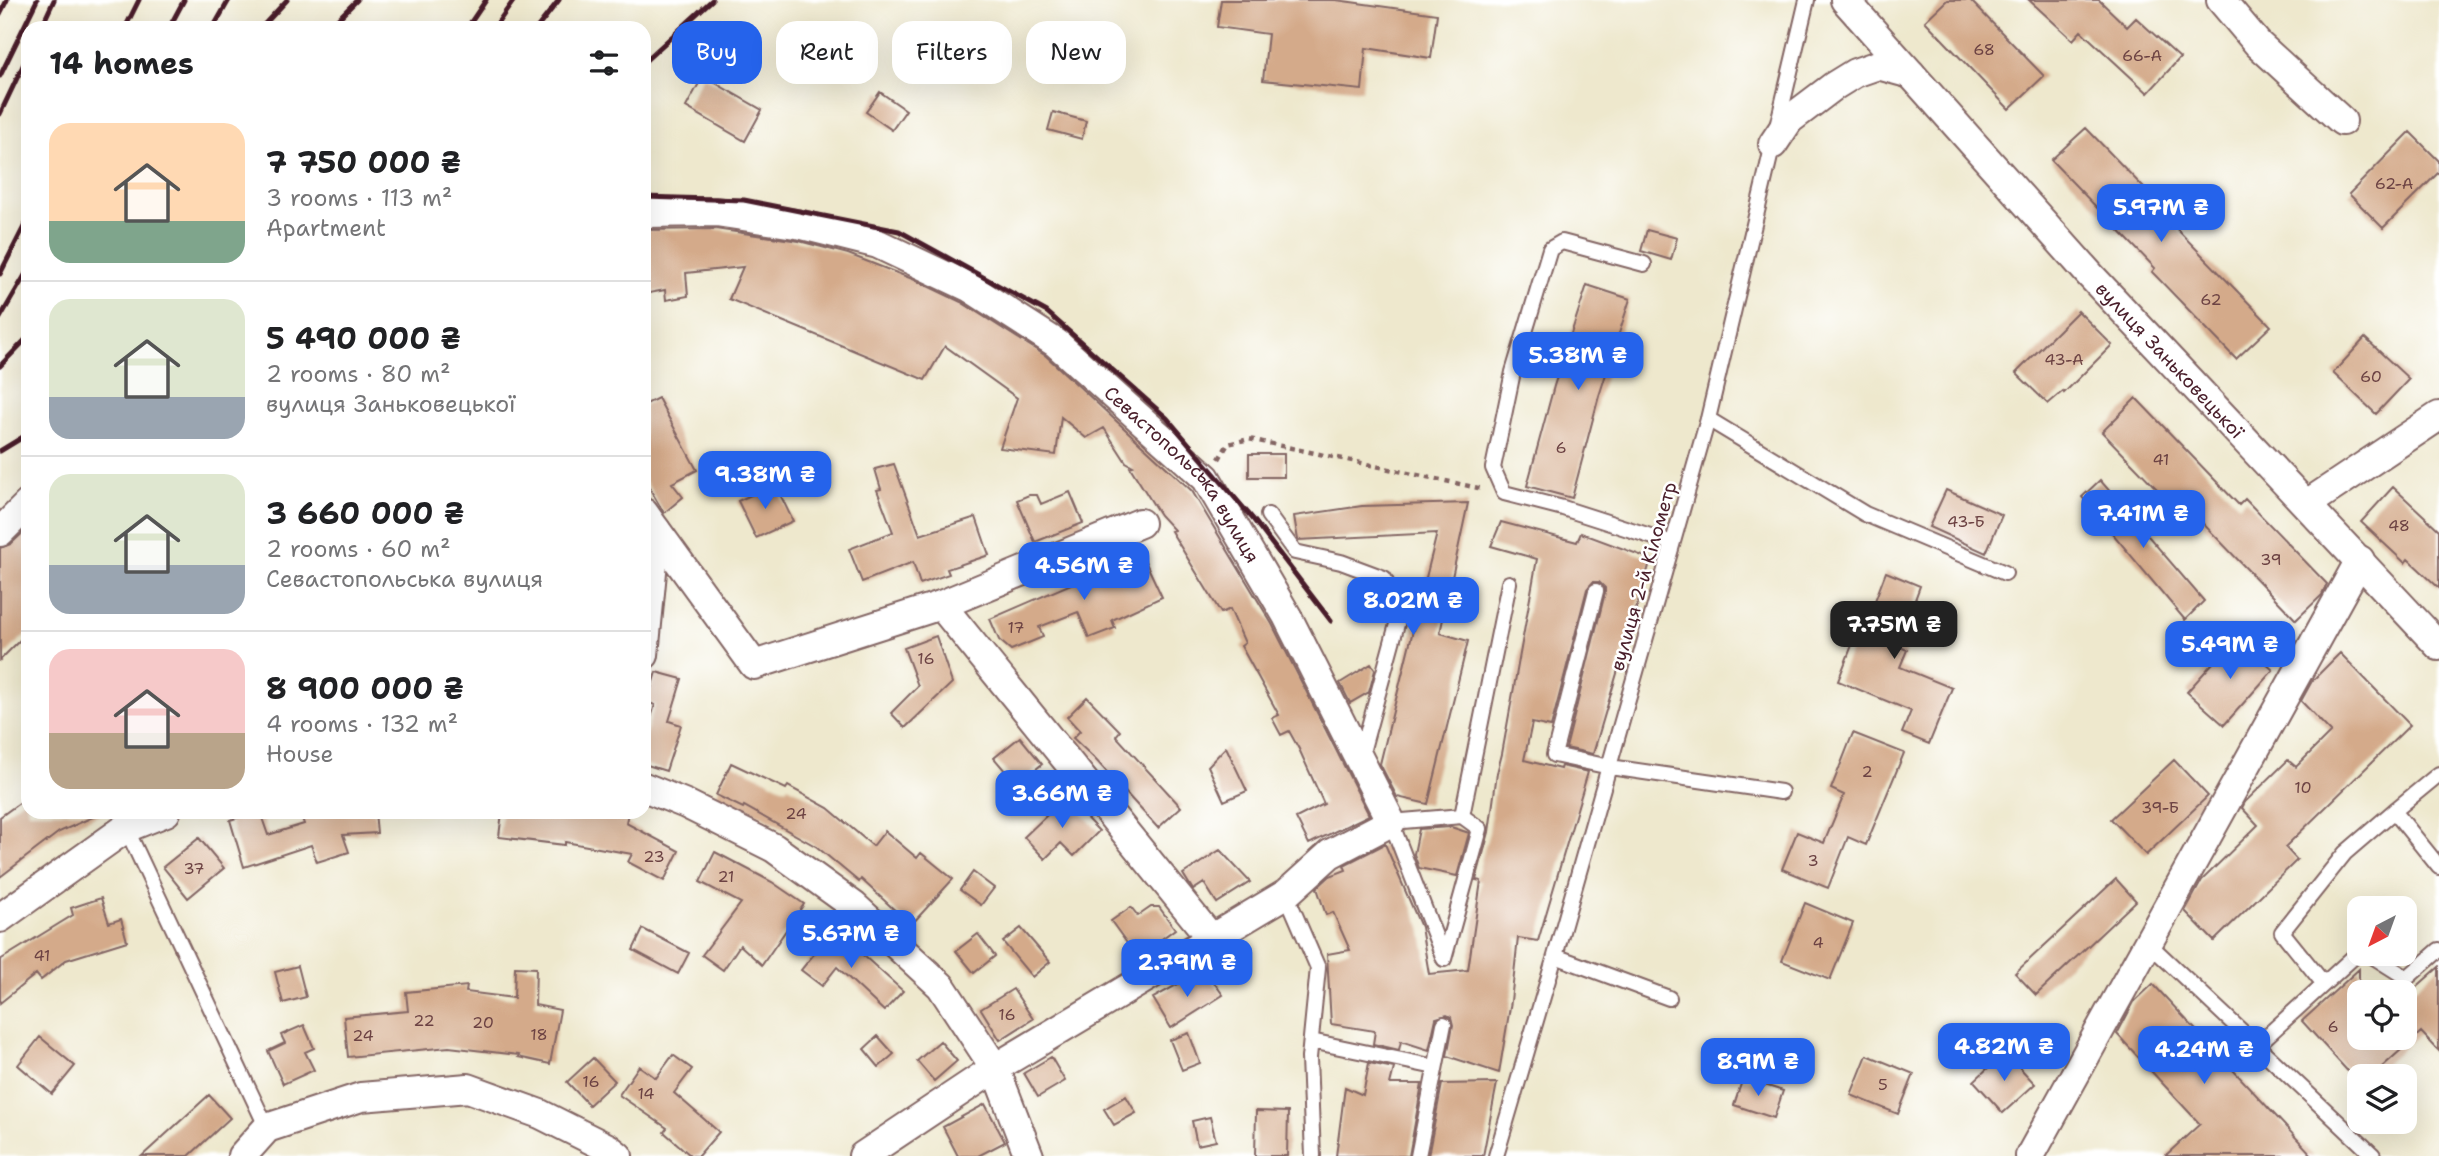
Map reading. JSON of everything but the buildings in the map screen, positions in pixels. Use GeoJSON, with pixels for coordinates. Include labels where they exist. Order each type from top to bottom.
{"type":"FeatureCollection","features":[{"type":"Feature","properties":{"kind":"street","name":"вулиця Заньковецької"},"geometry":{"type":"LineString","coordinates":[[1845,0],[2091,276],[2439,646]]}},
{"type":"Feature","properties":{"kind":"street"},"geometry":{"type":"LineString","coordinates":[[2221,0],[2258,44],[2342,121]]}},
{"type":"Feature","properties":{"kind":"street"},"geometry":{"type":"LineString","coordinates":[[1773,144],[1789,120],[1855,73],[1878,65],[1911,74]]}},
{"type":"Feature","properties":{"kind":"street","name":"Севастопольська вулиця"},"geometry":{"type":"LineString","coordinates":[[651,213],[716,212],[802,225],[878,244],[958,281],[1056,342],[1206,478],[1287,616],[1391,822]]}},
{"type":"Feature","properties":{"kind":"street"},"geometry":{"type":"LineString","coordinates":[[2307,504],[2439,416]]}},
{"type":"Feature","properties":{"kind":"street"},"geometry":{"type":"LineString","coordinates":[[0,532],[21,512]]}},
{"type":"Feature","properties":{"kind":"street"},"geometry":{"type":"LineString","coordinates":[[651,522],[754,665],[941,605],[1140,523]]}},
{"type":"Feature","properties":{"kind":"street"},"geometry":{"type":"LineString","coordinates":[[2030,1156],[2360,560]]}},
{"type":"Feature","properties":{"kind":"street"},"geometry":{"type":"LineString","coordinates":[[941,605],[1211,938]]}},
{"type":"Feature","properties":{"kind":"street"},"geometry":{"type":"LineString","coordinates":[[651,789],[774,848],[854,906],[941,986],[995,1068],[1029,1156]]}},
{"type":"Feature","properties":{"kind":"street"},"geometry":{"type":"LineString","coordinates":[[0,918],[126,828],[148,819]]}},
{"type":"Feature","properties":{"kind":"street"},"geometry":{"type":"LineString","coordinates":[[863,1156],[995,1068],[1286,894],[1330,854],[1391,822]]}},
{"type":"Feature","properties":{"kind":"street"},"geometry":{"type":"LineString","coordinates":[[242,1156],[267,1128],[361,1097],[468,1088],[540,1114],[608,1148],[618,1156]]}},
{"type":"Feature","properties":{"kind":"lane","name":"вулиця 2-й Кілометр"},"geometry":{"type":"LineString","coordinates":[[1496,1156],[1708,419],[1807,0]]}},
{"type":"Feature","properties":{"kind":"lane"},"geometry":{"type":"LineString","coordinates":[[1644,264],[1562,242],[1550,249],[1513,372],[1493,468],[1504,493],[1563,508],[1672,543]]}},
{"type":"Feature","properties":{"kind":"lane"},"geometry":{"type":"LineString","coordinates":[[1708,419],[1865,514],[2005,573]]}},
{"type":"Feature","properties":{"kind":"lane"},"geometry":{"type":"LineString","coordinates":[[1268,515],[1295,552],[1341,562],[1384,578],[1400,613],[1360,761]]}},
{"type":"Feature","properties":{"kind":"lane"},"geometry":{"type":"LineString","coordinates":[[1462,817],[1509,583]]}},
{"type":"Feature","properties":{"kind":"lane"},"geometry":{"type":"LineString","coordinates":[[1596,591],[1554,755],[1610,767],[1781,792]]}},
{"type":"Feature","properties":{"kind":"lane"},"geometry":{"type":"LineString","coordinates":[[2324,984],[2282,932],[2345,853],[2439,774]]}},
{"type":"Feature","properties":{"kind":"lane"},"geometry":{"type":"LineString","coordinates":[[2394,811],[2439,867]]}},
{"type":"Feature","properties":{"kind":"lane"},"geometry":{"type":"LineString","coordinates":[[1462,817],[1480,829],[1444,959],[1391,822],[1462,817]]}},
{"type":"Feature","properties":{"kind":"lane"},"geometry":{"type":"LineString","coordinates":[[126,828],[267,1128]]}},
{"type":"Feature","properties":{"kind":"lane"},"geometry":{"type":"LineString","coordinates":[[1286,894],[1318,968],[1309,1058],[1313,1156]]}},
{"type":"Feature","properties":{"kind":"lane"},"geometry":{"type":"LineString","coordinates":[[2148,943],[2373,1156]]}},
{"type":"Feature","properties":{"kind":"lane"},"geometry":{"type":"LineString","coordinates":[[2388,966],[2407,978],[2439,950]]}},
{"type":"Feature","properties":{"kind":"lane"},"geometry":{"type":"LineString","coordinates":[[1555,956],[1669,998]]}},
{"type":"Feature","properties":{"kind":"lane"},"geometry":{"type":"LineString","coordinates":[[2257,1045],[2347,962]]}},
{"type":"Feature","properties":{"kind":"lane"},"geometry":{"type":"LineString","coordinates":[[1418,1156],[1444,1024]]}},
{"type":"Feature","properties":{"kind":"lane"},"geometry":{"type":"LineString","coordinates":[[1311,1041],[1436,1067]]}},
{"type":"Feature","properties":{"kind":"path"},"geometry":{"type":"LineString","coordinates":[[1206,478],[1228,444],[1249,439],[1504,493]]}},
{"type":"Feature","properties":{"kind":"railway"},"geometry":{"type":"LineString","coordinates":[[0,14],[7,0]]}},
{"type":"Feature","properties":{"kind":"railway"},"geometry":{"type":"LineString","coordinates":[[27,21],[37,0]]}},
{"type":"Feature","properties":{"kind":"railway"},"geometry":{"type":"LineString","coordinates":[[44,21],[54,0]]}},
{"type":"Feature","properties":{"kind":"railway"},"geometry":{"type":"LineString","coordinates":[[128,21],[139,0]]}},
{"type":"Feature","properties":{"kind":"railway"},"geometry":{"type":"LineString","coordinates":[[173,21],[184,0]]}},
{"type":"Feature","properties":{"kind":"railway"},"geometry":{"type":"LineString","coordinates":[[217,21],[229,0]]}},
{"type":"Feature","properties":{"kind":"railway"},"geometry":{"type":"LineString","coordinates":[[268,21],[287,0]]}},
{"type":"Feature","properties":{"kind":"railway"},"geometry":{"type":"LineString","coordinates":[[336,21],[357,0]]}},
{"type":"Feature","properties":{"kind":"railway"},"geometry":{"type":"LineString","coordinates":[[472,21],[486,0]]}},
{"type":"Feature","properties":{"kind":"railway"},"geometry":{"type":"LineString","coordinates":[[499,21],[514,0]]}},
{"type":"Feature","properties":{"kind":"railway"},"geometry":{"type":"LineString","coordinates":[[542,21],[559,0]]}},
{"type":"Feature","properties":{"kind":"railway"},"geometry":{"type":"LineString","coordinates":[[651,56],[712,0]]}},
{"type":"Feature","properties":{"kind":"railway"},"geometry":{"type":"LineString","coordinates":[[0,76],[21,33]]}},
{"type":"Feature","properties":{"kind":"railway"},"geometry":{"type":"LineString","coordinates":[[0,114],[21,70]]}},
{"type":"Feature","properties":{"kind":"railway"},"geometry":{"type":"LineString","coordinates":[[651,197],[744,200],[899,231],[1047,312],[1167,418],[1253,519],[1331,621]]}},
{"type":"Feature","properties":{"kind":"railway"},"geometry":{"type":"LineString","coordinates":[[0,274],[21,233]]}},
{"type":"Feature","properties":{"kind":"railway"},"geometry":{"type":"LineString","coordinates":[[0,318],[21,282]]}},
{"type":"Feature","properties":{"kind":"railway"},"geometry":{"type":"LineString","coordinates":[[0,366],[21,344]]}},
{"type":"Feature","properties":{"kind":"railway"},"geometry":{"type":"LineString","coordinates":[[0,451],[21,438]]}}]}
